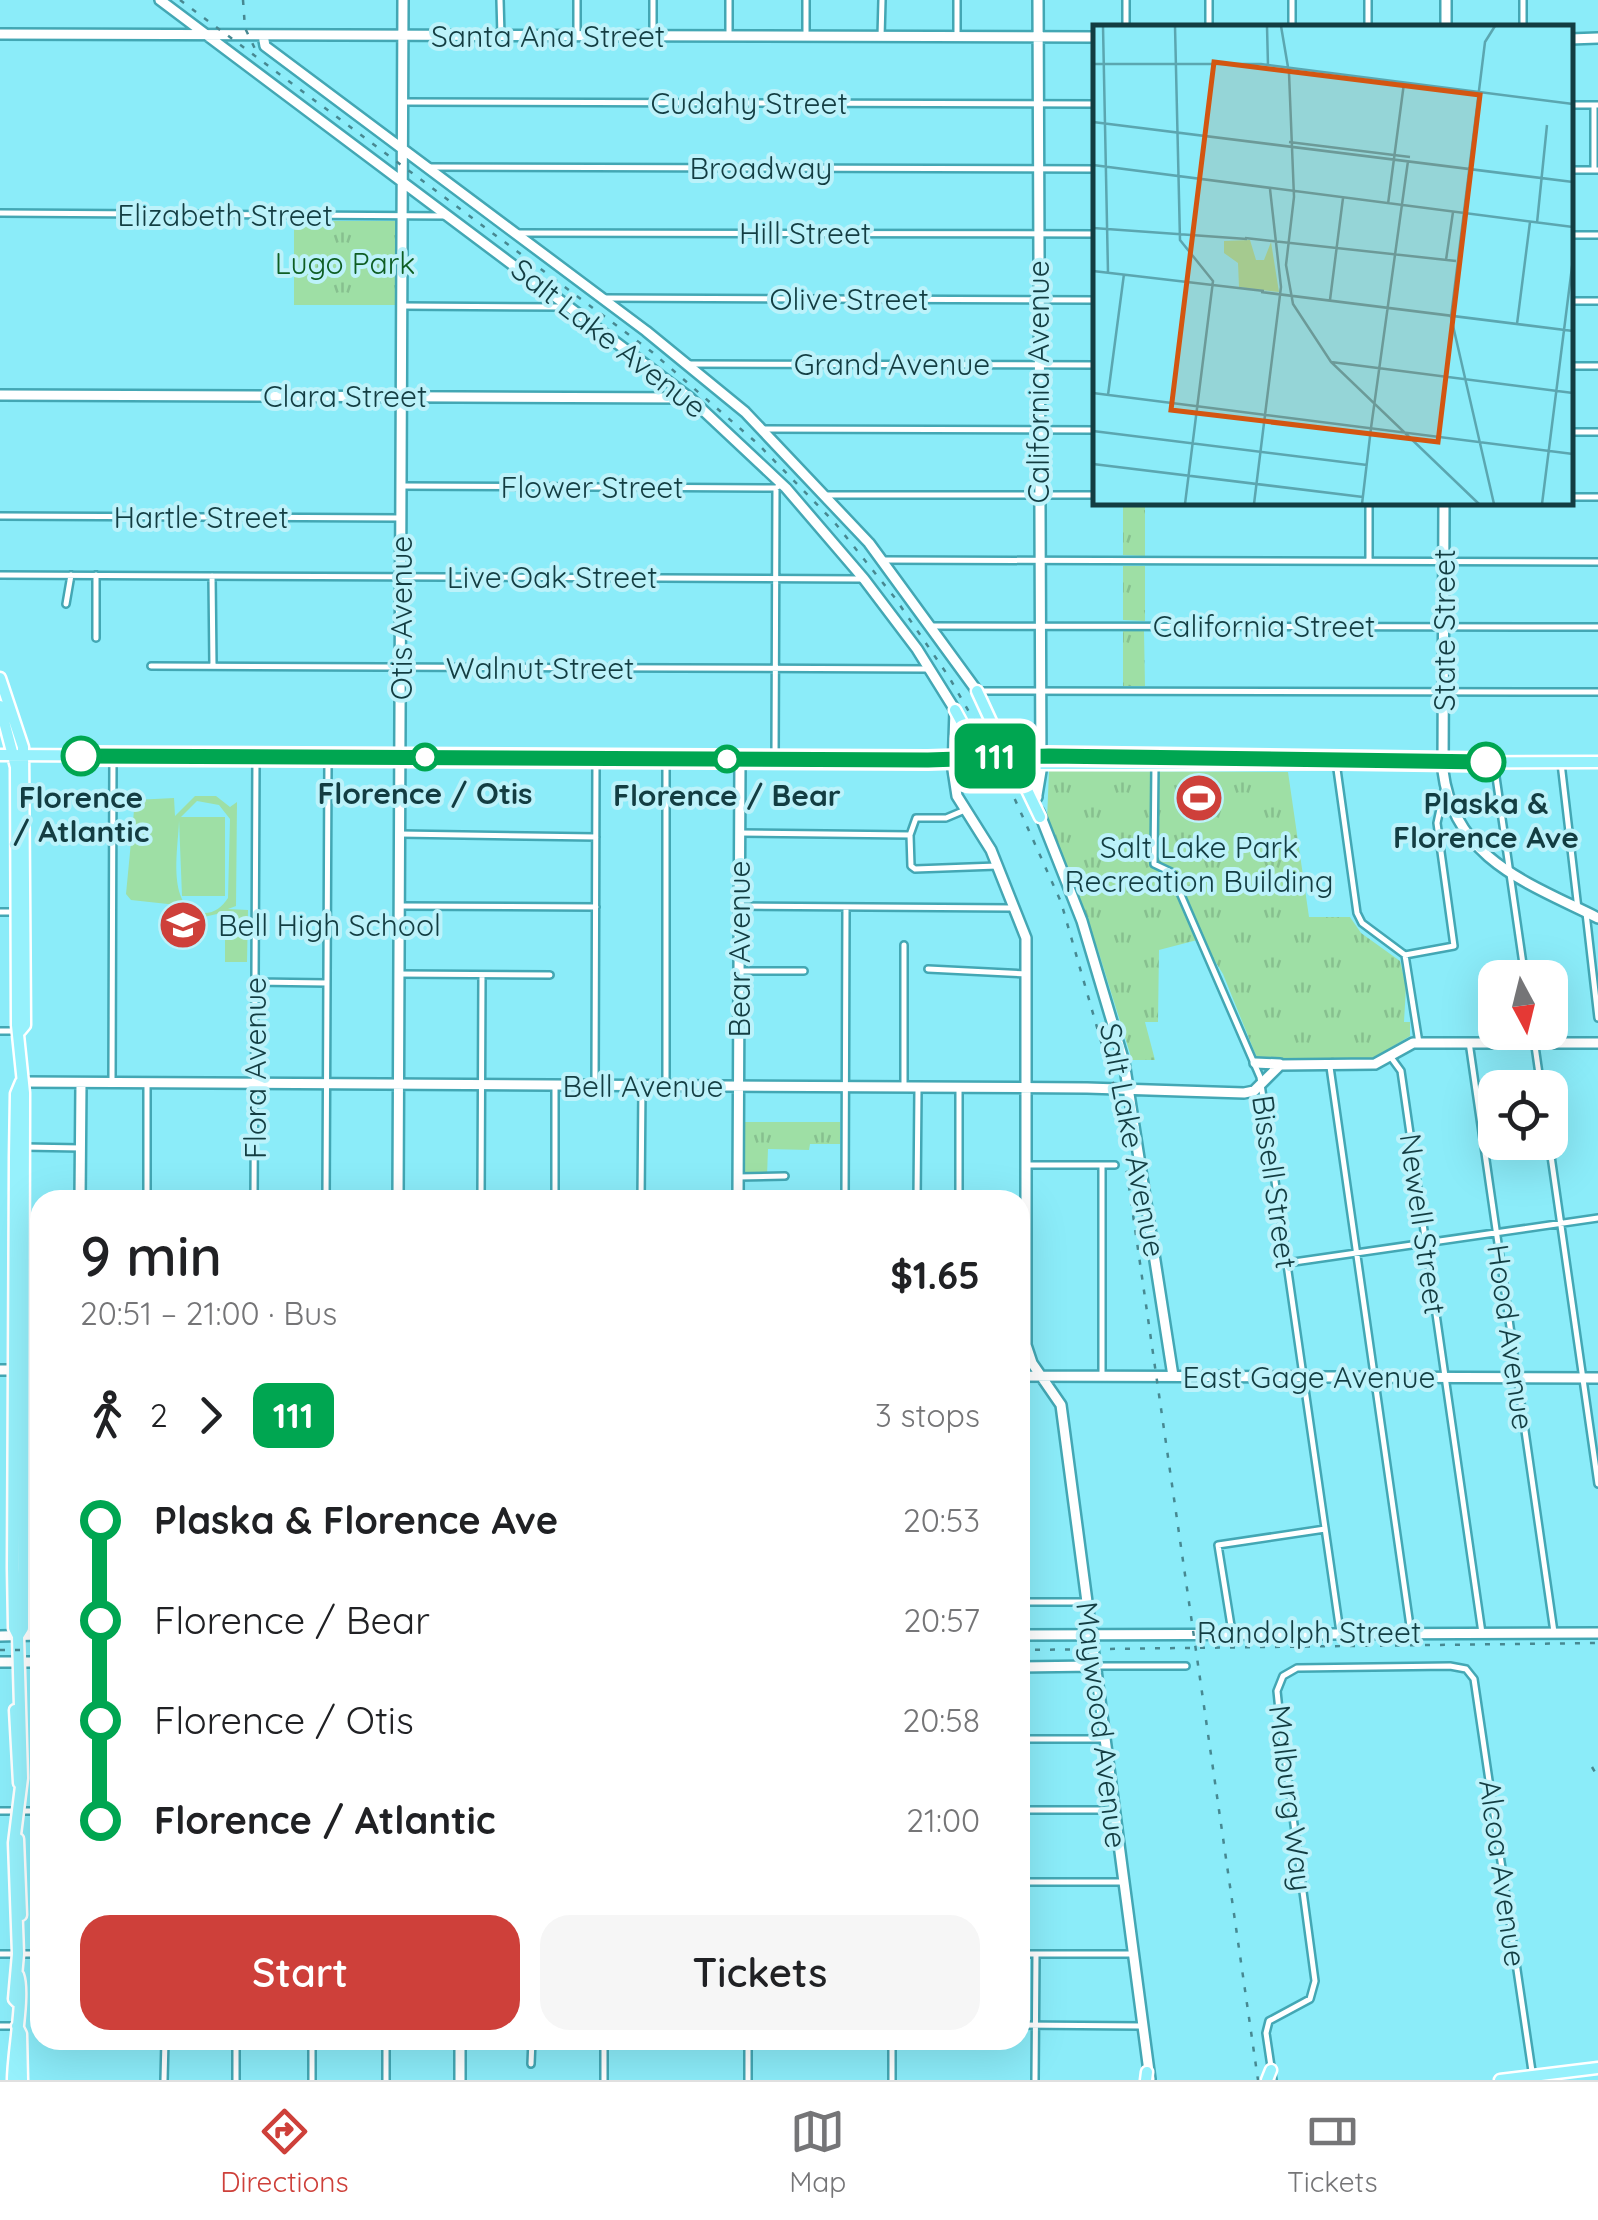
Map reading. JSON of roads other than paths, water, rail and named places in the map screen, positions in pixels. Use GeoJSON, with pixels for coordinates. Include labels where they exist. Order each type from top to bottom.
{"type":"FeatureCollection","features":[{"type":"Feature","properties":{"kind":"main road"},"geometry":{"type":"LineString","coordinates":[[0,678],[19,756],[21,1082],[16,1209],[20,1370]]}},
{"type":"Feature","properties":{"kind":"main road"},"geometry":{"type":"LineString","coordinates":[[977,692],[1040,817]]}},
{"type":"Feature","properties":{"kind":"main road"},"geometry":{"type":"LineString","coordinates":[[0,706],[19,756]]}},
{"type":"Feature","properties":{"kind":"main road"},"geometry":{"type":"LineString","coordinates":[[955,710],[980,756]]}},
{"type":"Feature","properties":{"kind":"main road"},"geometry":{"type":"LineString","coordinates":[[0,755],[954,760],[980,756],[1011,760]]}},
{"type":"Feature","properties":{"kind":"main road"},"geometry":{"type":"LineString","coordinates":[[954,760],[962,764],[1011,760],[1598,762]]}},
{"type":"Feature","properties":{"kind":"main road"},"geometry":{"type":"LineString","coordinates":[[13,2080],[18,1974],[15,1729],[19,1691],[14,1584],[24,1229],[19,1147]]}},
{"type":"Feature","properties":{"kind":"main road"},"geometry":{"type":"LineString","coordinates":[[16,1209],[24,1229]]}},
{"type":"Feature","properties":{"kind":"main road"},"geometry":{"type":"LineString","coordinates":[[17,2026],[22,2080]]}},
{"type":"Feature","properties":{"kind":"main road"},"geometry":{"type":"LineString","coordinates":[[1500,2080],[1598,2068]]}},
{"type":"Feature","properties":{"kind":"street","name":"Salt Lake Avenue"},"geometry":{"type":"LineString","coordinates":[[160,0],[690,398],[779,486],[864,579],[955,710]]}},
{"type":"Feature","properties":{"kind":"street","name":"Otis Avenue"},"geometry":{"type":"LineString","coordinates":[[398,1190],[403,0]]}},
{"type":"Feature","properties":{"kind":"street"},"geometry":{"type":"LineString","coordinates":[[500,0],[501,36]]}},
{"type":"Feature","properties":{"kind":"street"},"geometry":{"type":"LineString","coordinates":[[577,0],[577,36]]}},
{"type":"Feature","properties":{"kind":"street"},"geometry":{"type":"LineString","coordinates":[[653,0],[653,36]]}},
{"type":"Feature","properties":{"kind":"street"},"geometry":{"type":"LineString","coordinates":[[729,0],[729,36]]}},
{"type":"Feature","properties":{"kind":"street"},"geometry":{"type":"LineString","coordinates":[[806,0],[806,37]]}},
{"type":"Feature","properties":{"kind":"street"},"geometry":{"type":"LineString","coordinates":[[882,0],[882,37]]}},
{"type":"Feature","properties":{"kind":"street"},"geometry":{"type":"LineString","coordinates":[[957,0],[957,37]]}},
{"type":"Feature","properties":{"kind":"street","name":"California Avenue"},"geometry":{"type":"LineString","coordinates":[[1038,0],[1038,760]]}},
{"type":"Feature","properties":{"kind":"street","name":"Santa Ana Street"},"geometry":{"type":"LineString","coordinates":[[0,34],[1093,37]]}},
{"type":"Feature","properties":{"kind":"street","name":"Salt Lake Avenue"},"geometry":{"type":"LineString","coordinates":[[263,35],[264,46],[689,364],[763,429],[827,494],[882,560],[977,692]]}},
{"type":"Feature","properties":{"kind":"street","name":"Cudahy Street"},"geometry":{"type":"LineString","coordinates":[[402,102],[1093,104]]}},
{"type":"Feature","properties":{"kind":"street"},"geometry":{"type":"LineString","coordinates":[[1596,105],[1596,170]]}},
{"type":"Feature","properties":{"kind":"street","name":"Broadway"},"geometry":{"type":"LineString","coordinates":[[427,167],[1093,169]]}},
{"type":"Feature","properties":{"kind":"street","name":"Elizabeth Street"},"geometry":{"type":"LineString","coordinates":[[0,213],[451,216]]}},
{"type":"Feature","properties":{"kind":"street","name":"Hill Street"},"geometry":{"type":"LineString","coordinates":[[515,233],[1093,234]]}},
{"type":"Feature","properties":{"kind":"street"},"geometry":{"type":"LineString","coordinates":[[1573,236],[1598,235]]}},
{"type":"Feature","properties":{"kind":"street","name":"Olive Street"},"geometry":{"type":"LineString","coordinates":[[602,298],[1093,300]]}},
{"type":"Feature","properties":{"kind":"street"},"geometry":{"type":"LineString","coordinates":[[402,306],[572,307]]}},
{"type":"Feature","properties":{"kind":"street","name":"Grand Avenue"},"geometry":{"type":"LineString","coordinates":[[689,364],[1093,365]]}},
{"type":"Feature","properties":{"kind":"street","name":"Clara Street"},"geometry":{"type":"LineString","coordinates":[[0,394],[690,398]]}},
{"type":"Feature","properties":{"kind":"street"},"geometry":{"type":"LineString","coordinates":[[763,429],[1093,430]]}},
{"type":"Feature","properties":{"kind":"street","name":"Flower Street"},"geometry":{"type":"LineString","coordinates":[[401,486],[779,486]]}},
{"type":"Feature","properties":{"kind":"street"},"geometry":{"type":"LineString","coordinates":[[775,759],[779,486]]}},
{"type":"Feature","properties":{"kind":"street"},"geometry":{"type":"LineString","coordinates":[[827,494],[1093,495]]}},
{"type":"Feature","properties":{"kind":"street"},"geometry":{"type":"LineString","coordinates":[[1369,505],[1369,562]]}},
{"type":"Feature","properties":{"kind":"street","name":"State Street"},"geometry":{"type":"LineString","coordinates":[[1444,505],[1445,786],[1470,841],[1510,875],[1598,918]]}},
{"type":"Feature","properties":{"kind":"street","name":"Hartle Street"},"geometry":{"type":"LineString","coordinates":[[0,516],[401,518]]}},
{"type":"Feature","properties":{"kind":"street"},"geometry":{"type":"LineString","coordinates":[[882,560],[1598,562]]}},
{"type":"Feature","properties":{"kind":"street","name":"Live Oak Street"},"geometry":{"type":"LineString","coordinates":[[0,575],[864,579]]}},
{"type":"Feature","properties":{"kind":"street"},"geometry":{"type":"LineString","coordinates":[[66,604],[71,575]]}},
{"type":"Feature","properties":{"kind":"street"},"geometry":{"type":"LineString","coordinates":[[96,576],[96,638]]}},
{"type":"Feature","properties":{"kind":"street"},"geometry":{"type":"LineString","coordinates":[[212,576],[212,666]]}},
{"type":"Feature","properties":{"kind":"street","name":"California Street"},"geometry":{"type":"LineString","coordinates":[[931,626],[1598,627]]}},
{"type":"Feature","properties":{"kind":"street","name":"Walnut Street"},"geometry":{"type":"LineString","coordinates":[[151,666],[930,670]]}},
{"type":"Feature","properties":{"kind":"street"},"geometry":{"type":"LineString","coordinates":[[977,692],[1598,692]]}},
{"type":"Feature","properties":{"kind":"street"},"geometry":{"type":"LineString","coordinates":[[955,710],[955,788],[998,866],[1026,938],[1025,1190]]}},
{"type":"Feature","properties":{"kind":"street"},"geometry":{"type":"LineString","coordinates":[[112,1083],[113,756]]}},
{"type":"Feature","properties":{"kind":"street","name":"Flora Avenue"},"geometry":{"type":"LineString","coordinates":[[254,1190],[256,756]]}},
{"type":"Feature","properties":{"kind":"street"},"geometry":{"type":"LineString","coordinates":[[326,1190],[328,757]]}},
{"type":"Feature","properties":{"kind":"street"},"geometry":{"type":"LineString","coordinates":[[596,758],[596,1086]]}},
{"type":"Feature","properties":{"kind":"street"},"geometry":{"type":"LineString","coordinates":[[666,758],[666,1086]]}},
{"type":"Feature","properties":{"kind":"street","name":"Bear Avenue"},"geometry":{"type":"LineString","coordinates":[[738,1190],[740,759]]}},
{"type":"Feature","properties":{"kind":"street","name":"Salt Lake Avenue"},"geometry":{"type":"LineString","coordinates":[[1038,760],[1040,790],[1036,795],[1040,817],[1098,972],[1130,1092],[1173,1376]]}},
{"type":"Feature","properties":{"kind":"street","name":"Bissell Street"},"geometry":{"type":"LineString","coordinates":[[1154,760],[1154,864],[1170,869],[1256,1063],[1261,1084],[1340,1632]]}},
{"type":"Feature","properties":{"kind":"street"},"geometry":{"type":"LineString","coordinates":[[1336,761],[1359,919],[1406,954],[1419,1043]]}},
{"type":"Feature","properties":{"kind":"street"},"geometry":{"type":"LineString","coordinates":[[1494,762],[1522,960]]}},
{"type":"Feature","properties":{"kind":"street"},"geometry":{"type":"LineString","coordinates":[[1560,762],[1598,1018]]}},
{"type":"Feature","properties":{"kind":"street"},"geometry":{"type":"LineString","coordinates":[[1406,954],[1454,946],[1437,823],[1445,786]]}},
{"type":"Feature","properties":{"kind":"street"},"geometry":{"type":"LineString","coordinates":[[965,810],[946,818],[916,818],[910,835],[911,866],[998,866]]}},
{"type":"Feature","properties":{"kind":"street"},"geometry":{"type":"LineString","coordinates":[[740,833],[910,835]]}},
{"type":"Feature","properties":{"kind":"street"},"geometry":{"type":"LineString","coordinates":[[400,834],[596,837]]}},
{"type":"Feature","properties":{"kind":"street"},"geometry":{"type":"LineString","coordinates":[[400,906],[596,907]]}},
{"type":"Feature","properties":{"kind":"street"},"geometry":{"type":"LineString","coordinates":[[740,906],[1015,908]]}},
{"type":"Feature","properties":{"kind":"street"},"geometry":{"type":"LineString","coordinates":[[845,1190],[846,908]]}},
{"type":"Feature","properties":{"kind":"street"},"geometry":{"type":"LineString","coordinates":[[0,912],[21,912]]}},
{"type":"Feature","properties":{"kind":"street"},"geometry":{"type":"LineString","coordinates":[[904,946],[904,1088]]}},
{"type":"Feature","properties":{"kind":"street"},"geometry":{"type":"LineString","coordinates":[[928,969],[1026,974]]}},
{"type":"Feature","properties":{"kind":"street"},"geometry":{"type":"LineString","coordinates":[[739,970],[804,970]]}},
{"type":"Feature","properties":{"kind":"street"},"geometry":{"type":"LineString","coordinates":[[399,974],[550,975]]}},
{"type":"Feature","properties":{"kind":"street"},"geometry":{"type":"LineString","coordinates":[[481,1190],[482,974]]}},
{"type":"Feature","properties":{"kind":"street"},"geometry":{"type":"LineString","coordinates":[[255,982],[327,982]]}},
{"type":"Feature","properties":{"kind":"street"},"geometry":{"type":"LineString","coordinates":[[0,1031],[20,1031]]}},
{"type":"Feature","properties":{"kind":"street"},"geometry":{"type":"LineString","coordinates":[[1568,1040],[1598,1042]]}},
{"type":"Feature","properties":{"kind":"street"},"geometry":{"type":"LineString","coordinates":[[1256,1063],[1375,1064],[1419,1043],[1478,1041]]}},
{"type":"Feature","properties":{"kind":"street","name":"Hood Avenue"},"geometry":{"type":"LineString","coordinates":[[1469,1042],[1554,1632]]}},
{"type":"Feature","properties":{"kind":"street","name":"Newell Street"},"geometry":{"type":"LineString","coordinates":[[1390,1056],[1401,1070],[1482,1633]]}},
{"type":"Feature","properties":{"kind":"street"},"geometry":{"type":"LineString","coordinates":[[1261,1084],[1272,1069],[1283,1065]]}},
{"type":"Feature","properties":{"kind":"street"},"geometry":{"type":"LineString","coordinates":[[1330,1065],[1411,1633]]}},
{"type":"Feature","properties":{"kind":"street","name":"Bell Avenue"},"geometry":{"type":"LineString","coordinates":[[21,1082],[1026,1088],[1244,1093],[1261,1084]]}},
{"type":"Feature","properties":{"kind":"street"},"geometry":{"type":"LineString","coordinates":[[80,1190],[81,1082]]}},
{"type":"Feature","properties":{"kind":"street"},"geometry":{"type":"LineString","coordinates":[[147,1083],[147,1190]]}},
{"type":"Feature","properties":{"kind":"street"},"geometry":{"type":"LineString","coordinates":[[555,1190],[556,1086]]}},
{"type":"Feature","properties":{"kind":"street"},"geometry":{"type":"LineString","coordinates":[[641,1190],[642,1086]]}},
{"type":"Feature","properties":{"kind":"street"},"geometry":{"type":"LineString","coordinates":[[917,1190],[918,1088]]}},
{"type":"Feature","properties":{"kind":"street"},"geometry":{"type":"LineString","coordinates":[[959,1088],[959,1190]]}},
{"type":"Feature","properties":{"kind":"street"},"geometry":{"type":"LineString","coordinates":[[19,1147],[81,1148]]}},
{"type":"Feature","properties":{"kind":"street"},"geometry":{"type":"LineString","coordinates":[[1552,1160],[1598,1484]]}},
{"type":"Feature","properties":{"kind":"street"},"geometry":{"type":"LineString","coordinates":[[1025,1165],[1116,1165]]}},
{"type":"Feature","properties":{"kind":"street"},"geometry":{"type":"LineString","coordinates":[[1102,1165],[1102,1376]]}},
{"type":"Feature","properties":{"kind":"street"},"geometry":{"type":"LineString","coordinates":[[738,1177],[785,1176]]}},
{"type":"Feature","properties":{"kind":"street"},"geometry":{"type":"LineString","coordinates":[[1286,1263],[1598,1218]]}},
{"type":"Feature","properties":{"kind":"street"},"geometry":{"type":"LineString","coordinates":[[1030,1353],[1042,1376]]}},
{"type":"Feature","properties":{"kind":"street"},"geometry":{"type":"LineString","coordinates":[[0,1370],[30,1370]]}},
{"type":"Feature","properties":{"kind":"street","name":"East Gage Avenue"},"geometry":{"type":"LineString","coordinates":[[1030,1376],[1598,1378]]}},
{"type":"Feature","properties":{"kind":"street","name":"Maywood Avenue"},"geometry":{"type":"LineString","coordinates":[[1042,1376],[1061,1405],[1148,2077]]}},
{"type":"Feature","properties":{"kind":"street"},"geometry":{"type":"LineString","coordinates":[[1059,1376],[1061,1405]]}},
{"type":"Feature","properties":{"kind":"street"},"geometry":{"type":"LineString","coordinates":[[1232,1632],[1218,1545],[1325,1528]]}},
{"type":"Feature","properties":{"kind":"street"},"geometry":{"type":"LineString","coordinates":[[1030,1602],[1086,1602]]}},
{"type":"Feature","properties":{"kind":"street","name":"Randolph Street"},"geometry":{"type":"LineString","coordinates":[[1030,1635],[1598,1633]]}},
{"type":"Feature","properties":{"kind":"street"},"geometry":{"type":"LineString","coordinates":[[0,1636],[30,1636]]}},
{"type":"Feature","properties":{"kind":"street"},"geometry":{"type":"LineString","coordinates":[[0,1662],[30,1661]]}},
{"type":"Feature","properties":{"kind":"street","name":"Randolph Street"},"geometry":{"type":"LineString","coordinates":[[1030,1667],[1186,1666]]}},
{"type":"Feature","properties":{"kind":"street","name":"Malburg Way"},"geometry":{"type":"LineString","coordinates":[[1270,2077],[1266,2033],[1269,2021],[1310,2000],[1316,1981],[1280,1720],[1278,1691],[1283,1676],[1297,1668],[1466,1670]]}},
{"type":"Feature","properties":{"kind":"street","name":"Alcoa Avenue"},"geometry":{"type":"LineString","coordinates":[[1466,1670],[1474,1679],[1533,2078]]}},
{"type":"Feature","properties":{"kind":"street"},"geometry":{"type":"LineString","coordinates":[[1030,1739],[1104,1738]]}},
{"type":"Feature","properties":{"kind":"street"},"geometry":{"type":"LineString","coordinates":[[1030,1810],[1114,1810]]}},
{"type":"Feature","properties":{"kind":"street"},"geometry":{"type":"LineString","coordinates":[[0,1811],[30,1811]]}},
{"type":"Feature","properties":{"kind":"street"},"geometry":{"type":"LineString","coordinates":[[1030,1882],[1123,1882]]}},
{"type":"Feature","properties":{"kind":"street"},"geometry":{"type":"LineString","coordinates":[[0,1954],[30,1954]]}},
{"type":"Feature","properties":{"kind":"street"},"geometry":{"type":"LineString","coordinates":[[1030,1954],[1132,1954]]}},
{"type":"Feature","properties":{"kind":"street"},"geometry":{"type":"LineString","coordinates":[[1035,2080],[1036,1954]]}},
{"type":"Feature","properties":{"kind":"street"},"geometry":{"type":"LineString","coordinates":[[1030,2025],[1141,2026]]}},
{"type":"Feature","properties":{"kind":"street"},"geometry":{"type":"LineString","coordinates":[[0,2026],[17,2026]]}},
{"type":"Feature","properties":{"kind":"street"},"geometry":{"type":"LineString","coordinates":[[164,2080],[165,2050]]}},
{"type":"Feature","properties":{"kind":"street"},"geometry":{"type":"LineString","coordinates":[[236,2050],[236,2080]]}},
{"type":"Feature","properties":{"kind":"street"},"geometry":{"type":"LineString","coordinates":[[312,2050],[312,2080]]}},
{"type":"Feature","properties":{"kind":"street"},"geometry":{"type":"LineString","coordinates":[[386,2050],[386,2080]]}},
{"type":"Feature","properties":{"kind":"street"},"geometry":{"type":"LineString","coordinates":[[460,2050],[460,2080]]}},
{"type":"Feature","properties":{"kind":"street"},"geometry":{"type":"LineString","coordinates":[[532,2050],[532,2064]]}},
{"type":"Feature","properties":{"kind":"street"},"geometry":{"type":"LineString","coordinates":[[604,2050],[604,2080]]}},
{"type":"Feature","properties":{"kind":"street"},"geometry":{"type":"LineString","coordinates":[[748,2050],[748,2080]]}},
{"type":"Feature","properties":{"kind":"street"},"geometry":{"type":"LineString","coordinates":[[892,2050],[892,2080]]}},
{"type":"Feature","properties":{"kind":"railway"},"geometry":{"type":"LineString","coordinates":[[180,0],[652,352],[758,444],[835,523],[895,598],[949,677],[999,764],[1061,902],[1115,1090],[1258,2080]]}},
{"type":"Feature","properties":{"kind":"railway"},"geometry":{"type":"LineString","coordinates":[[243,0],[245,28],[257,53]]}},
{"type":"Feature","properties":{"kind":"railway"},"geometry":{"type":"LineString","coordinates":[[1030,1650],[1598,1643]]}},
{"type":"Feature","properties":{"kind":"railway"},"geometry":{"type":"LineString","coordinates":[[0,1650],[30,1650]]}},
{"type":"Feature","properties":{"kind":"railway"},"geometry":{"type":"LineString","coordinates":[[1592,1767],[1598,1777]]}},
{"type":"Feature","properties":{"kind":"place","name":"Florence / Atlantic"},"geometry":{"type":"Point","coordinates":[81,756]}},
{"type":"Feature","properties":{"kind":"place","name":"Florence / Otis"},"geometry":{"type":"Point","coordinates":[425,757]}},
{"type":"Feature","properties":{"kind":"place","name":"Florence / Bear"},"geometry":{"type":"Point","coordinates":[727,759]}},
{"type":"Feature","properties":{"kind":"place","name":"Plaska & Florence Ave"},"geometry":{"type":"Point","coordinates":[1486,762]}},
{"type":"Feature","properties":{"kind":"place","name":"Salt Lake Park Recreation Building"},"geometry":{"type":"Point","coordinates":[1199,798]}},
{"type":"Feature","properties":{"kind":"place","name":"Bell High School"},"geometry":{"type":"Point","coordinates":[183,925]}},
{"type":"Feature","properties":{"kind":"park label","name":"Lugo Park"},"geometry":{"type":"Point","coordinates":[345,263]}}]}
